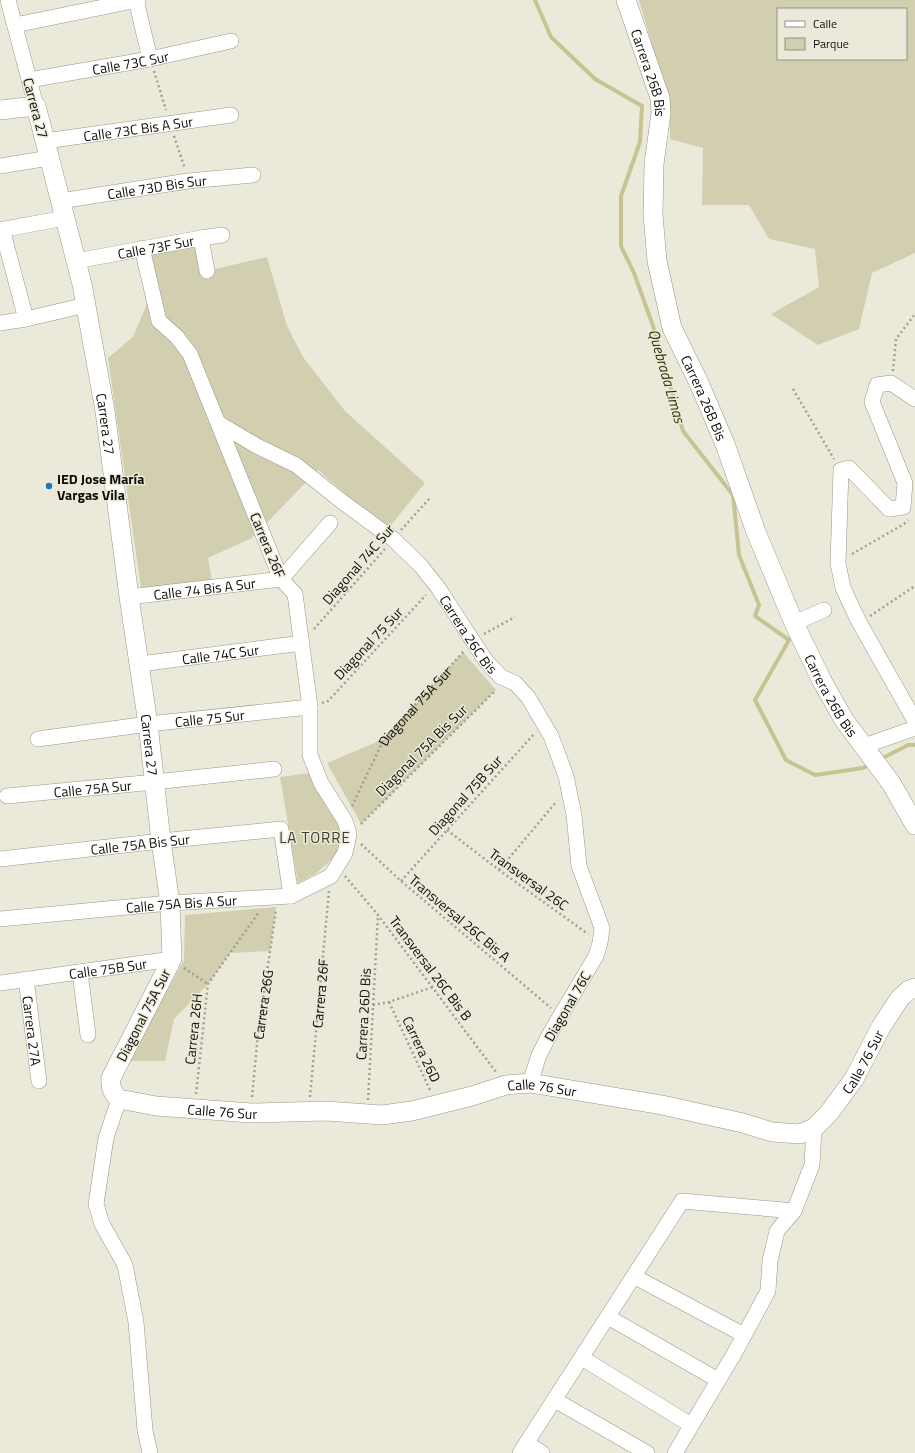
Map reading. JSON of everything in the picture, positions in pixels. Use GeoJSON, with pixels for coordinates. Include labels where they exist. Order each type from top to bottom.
{"type":"FeatureCollection","features":[{"type":"Feature","properties":{"kind":"street","name":"Carrera 27"},"geometry":{"type":"LineString","coordinates":[[8,0],[63,209],[86,305],[105,411],[129,597],[148,724],[161,841],[170,903]]}},
{"type":"Feature","properties":{"kind":"street"},"geometry":{"type":"LineString","coordinates":[[15,25],[137,0],[150,59]]}},
{"type":"Feature","properties":{"kind":"street","name":"Carrera 26B Bis"},"geometry":{"type":"LineString","coordinates":[[626,0],[660,98],[661,113],[654,164],[653,215],[657,261],[672,328],[699,383],[725,444],[756,532],[794,623],[822,681],[844,720],[891,783],[915,825]]}},
{"type":"Feature","properties":{"kind":"street","name":"Calle 73C Sur"},"geometry":{"type":"LineString","coordinates":[[29,80],[150,59],[231,42]]}},
{"type":"Feature","properties":{"kind":"street"},"geometry":{"type":"LineString","coordinates":[[0,110],[36,106]]}},
{"type":"Feature","properties":{"kind":"street","name":"Calle 73C Bis A Sur"},"geometry":{"type":"LineString","coordinates":[[0,166],[47,150],[231,115]]}},
{"type":"Feature","properties":{"kind":"street","name":"Calle 73D Bis Sur"},"geometry":{"type":"LineString","coordinates":[[1,229],[63,209],[188,181],[253,175]]}},
{"type":"Feature","properties":{"kind":"street"},"geometry":{"type":"LineString","coordinates":[[1,229],[26,319]]}},
{"type":"Feature","properties":{"kind":"street"},"geometry":{"type":"LineString","coordinates":[[201,238],[222,235]]}},
{"type":"Feature","properties":{"kind":"street","name":"Calle 73F Sur"},"geometry":{"type":"LineString","coordinates":[[76,261],[201,238],[207,271]]}},
{"type":"Feature","properties":{"kind":"street","name":"Carrera 26F"},"geometry":{"type":"LineString","coordinates":[[142,248],[159,321],[177,337],[190,354],[281,579],[295,594],[310,707],[310,755],[321,783],[347,827]]}},
{"type":"Feature","properties":{"kind":"street"},"geometry":{"type":"LineString","coordinates":[[0,323],[26,319],[86,305]]}},
{"type":"Feature","properties":{"kind":"street"},"geometry":{"type":"LineString","coordinates":[[915,399],[891,384],[877,386],[872,402],[905,483],[903,507],[889,509],[849,468],[840,470],[838,563],[844,588],[859,622],[915,721]]}},
{"type":"Feature","properties":{"kind":"street","name":"Carrera 26C Bis"},"geometry":{"type":"LineString","coordinates":[[218,423],[257,446],[296,465],[393,540],[421,566],[436,585],[472,642],[486,661],[501,677],[515,683],[528,697],[551,736],[566,776],[574,815],[579,866],[602,928]]}},
{"type":"Feature","properties":{"kind":"street"},"geometry":{"type":"LineString","coordinates":[[281,579],[330,523]]}},
{"type":"Feature","properties":{"kind":"street","name":"Calle 74 Bis A Sur"},"geometry":{"type":"LineString","coordinates":[[129,597],[281,579]]}},
{"type":"Feature","properties":{"kind":"street"},"geometry":{"type":"LineString","coordinates":[[794,623],[824,610]]}},
{"type":"Feature","properties":{"kind":"street","name":"Calle 74C Sur"},"geometry":{"type":"LineString","coordinates":[[140,664],[302,643]]}},
{"type":"Feature","properties":{"kind":"street","name":"Calle 75 Sur"},"geometry":{"type":"LineString","coordinates":[[38,739],[148,724],[310,707]]}},
{"type":"Feature","properties":{"kind":"street"},"geometry":{"type":"LineString","coordinates":[[872,756],[915,728]]}},
{"type":"Feature","properties":{"kind":"street","name":"Calle 75A Sur"},"geometry":{"type":"LineString","coordinates":[[7,796],[274,769]]}},
{"type":"Feature","properties":{"kind":"street"},"geometry":{"type":"LineString","coordinates":[[334,871],[345,853],[347,827]]}},
{"type":"Feature","properties":{"kind":"street","name":"Calle 75A Bis Sur"},"geometry":{"type":"LineString","coordinates":[[0,859],[281,829],[279,897]]}},
{"type":"Feature","properties":{"kind":"street","name":"Calle 75A Bis A Sur"},"geometry":{"type":"LineString","coordinates":[[0,919],[170,903],[279,897],[334,871]]}},
{"type":"Feature","properties":{"kind":"street","name":"Diagonal 75A Sur"},"geometry":{"type":"LineString","coordinates":[[119,1099],[110,1086],[111,1078],[172,959],[170,903]]}},
{"type":"Feature","properties":{"kind":"street","name":"Diagonal 76C"},"geometry":{"type":"LineString","coordinates":[[530,1083],[539,1055],[560,1016],[596,956],[602,928]]}},
{"type":"Feature","properties":{"kind":"street","name":"Calle 75B Sur"},"geometry":{"type":"LineString","coordinates":[[0,983],[172,959]]}},
{"type":"Feature","properties":{"kind":"street"},"geometry":{"type":"LineString","coordinates":[[80,972],[88,1034]]}},
{"type":"Feature","properties":{"kind":"street","name":"Carrera 27A"},"geometry":{"type":"LineString","coordinates":[[26,980],[39,1082]]}},
{"type":"Feature","properties":{"kind":"street","name":"Calle 76 Sur"},"geometry":{"type":"LineString","coordinates":[[119,1099],[156,1106],[250,1113],[326,1111],[382,1115],[412,1111],[472,1096],[506,1085],[530,1083],[564,1090],[662,1105],[743,1123],[772,1132],[800,1134],[814,1128],[829,1113],[854,1078],[900,998],[909,990],[915,988]]}},
{"type":"Feature","properties":{"kind":"street"},"geometry":{"type":"LineString","coordinates":[[119,1099],[106,1138],[96,1204],[102,1224],[125,1265],[136,1322],[145,1430],[150,1453]]}},
{"type":"Feature","properties":{"kind":"street"},"geometry":{"type":"LineString","coordinates":[[675,1453],[768,1291],[770,1261],[777,1231],[794,1211],[812,1165],[814,1128]]}},
{"type":"Feature","properties":{"kind":"street"},"geometry":{"type":"LineString","coordinates":[[542,1453],[523,1448],[635,1277],[682,1201],[794,1211]]}},
{"type":"Feature","properties":{"kind":"street"},"geometry":{"type":"LineString","coordinates":[[635,1277],[744,1335]]}},
{"type":"Feature","properties":{"kind":"street"},"geometry":{"type":"LineString","coordinates":[[608,1317],[718,1380]]}},
{"type":"Feature","properties":{"kind":"street"},"geometry":{"type":"LineString","coordinates":[[582,1358],[691,1425]]}},
{"type":"Feature","properties":{"kind":"street"},"geometry":{"type":"LineString","coordinates":[[555,1400],[647,1453]]}},
{"type":"Feature","properties":{"kind":"path"},"geometry":{"type":"LineString","coordinates":[[891,384],[896,339],[915,314]]}},
{"type":"Feature","properties":{"kind":"path"},"geometry":{"type":"LineString","coordinates":[[793,389],[840,470]]}},
{"type":"Feature","properties":{"kind":"path","name":"Diagonal 74C Sur"},"geometry":{"type":"LineString","coordinates":[[302,643],[430,498]]}},
{"type":"Feature","properties":{"kind":"path"},"geometry":{"type":"LineString","coordinates":[[838,563],[904,524],[910,518]]}},
{"type":"Feature","properties":{"kind":"path","name":"Diagonal 75 Sur"},"geometry":{"type":"LineString","coordinates":[[310,707],[328,701],[436,585]]}},
{"type":"Feature","properties":{"kind":"path"},"geometry":{"type":"LineString","coordinates":[[859,622],[915,586]]}},
{"type":"Feature","properties":{"kind":"path","name":"Diagonal 75A Sur"},"geometry":{"type":"LineString","coordinates":[[347,827],[384,739],[472,642],[514,617]]}},
{"type":"Feature","properties":{"kind":"path","name":"Diagonal 75A Bis Sur"},"geometry":{"type":"LineString","coordinates":[[347,827],[360,824],[506,679]]}},
{"type":"Feature","properties":{"kind":"path","name":"Diagonal 75B Sur"},"geometry":{"type":"LineString","coordinates":[[401,881],[544,723]]}},
{"type":"Feature","properties":{"kind":"path"},"geometry":{"type":"LineString","coordinates":[[499,870],[568,788]]}},
{"type":"Feature","properties":{"kind":"path","name":"Transversal 26C Bis A"},"geometry":{"type":"LineString","coordinates":[[347,827],[401,881],[560,1016]]}},
{"type":"Feature","properties":{"kind":"path","name":"Transversal 26C"},"geometry":{"type":"LineString","coordinates":[[447,830],[499,870],[600,943]]}},
{"type":"Feature","properties":{"kind":"path","name":"Transversal 26C Bis B"},"geometry":{"type":"LineString","coordinates":[[334,871],[378,915],[506,1085]]}},
{"type":"Feature","properties":{"kind":"path","name":"Carrera 26F"},"geometry":{"type":"LineString","coordinates":[[309,1112],[334,871]]}},
{"type":"Feature","properties":{"kind":"path","name":"Carrera 26H"},"geometry":{"type":"LineString","coordinates":[[195,1108],[208,984],[279,897]]}},
{"type":"Feature","properties":{"kind":"path","name":"Carrera 26G"},"geometry":{"type":"LineString","coordinates":[[250,1113],[258,1034],[279,897]]}},
{"type":"Feature","properties":{"kind":"path","name":"Carrera 26D Bis"},"geometry":{"type":"LineString","coordinates":[[367,1114],[378,915]]}},
{"type":"Feature","properties":{"kind":"path"},"geometry":{"type":"LineString","coordinates":[[172,959],[208,984]]}},
{"type":"Feature","properties":{"kind":"path"},"geometry":{"type":"LineString","coordinates":[[373,1005],[389,1002],[432,987]]}},
{"type":"Feature","properties":{"kind":"path","name":"Carrera 26D"},"geometry":{"type":"LineString","coordinates":[[389,1002],[437,1104]]}},
{"type":"Feature","properties":{"kind":"green space"},"geometry":{"type":"Polygon","coordinates":[[[639,0],[915,0],[915,253],[872,273],[859,329],[818,345],[771,314],[819,287],[815,249],[769,239],[749,205],[702,205],[703,148],[670,139],[670,106],[639,0]]]}},
{"type":"Feature","properties":{"kind":"green space"},"geometry":{"type":"Polygon","coordinates":[[[207,238],[215,269],[267,257],[287,326],[303,357],[345,411],[425,483],[387,530],[318,470],[252,538],[208,558],[212,581],[141,588],[108,358],[133,337],[148,301],[139,254],[207,238]]]}},
{"type":"Feature","properties":{"kind":"green space"},"geometry":{"type":"Polygon","coordinates":[[[463,652],[496,690],[361,824],[327,763],[384,739],[463,652]]]}},
{"type":"Feature","properties":{"kind":"green space"},"geometry":{"type":"Polygon","coordinates":[[[310,773],[341,822],[341,844],[334,858],[315,874],[298,883],[280,777],[310,773]]]}},
{"type":"Feature","properties":{"kind":"green space"},"geometry":{"type":"Polygon","coordinates":[[[276,907],[270,951],[230,953],[208,984],[174,1019],[165,1061],[128,1061],[184,960],[185,915],[276,907]]]}},
{"type":"Feature","properties":{"kind":"waterway","name":"Quebrada Limas"},"geometry":{"type":"LineString","coordinates":[[535,0],[551,37],[595,79],[642,106],[640,142],[621,196],[621,246],[634,273],[653,326],[683,431],[733,495],[739,555],[759,605],[755,616],[789,640],[755,700],[786,760],[815,775],[863,768],[871,764]]}},
{"type":"Feature","properties":{"kind":"waterway","name":"Quebrada Limas"},"geometry":{"type":"LineString","coordinates":[[879,760],[908,745],[915,745]]}},
{"type":"Feature","properties":{"kind":"place","name":"IED Jose María Vargas Vila"},"geometry":{"type":"Point","coordinates":[49,486]}},
{"type":"Feature","properties":{"kind":"district","name":"LA TORRE"},"geometry":{"type":"Point","coordinates":[315,837]}}]}
